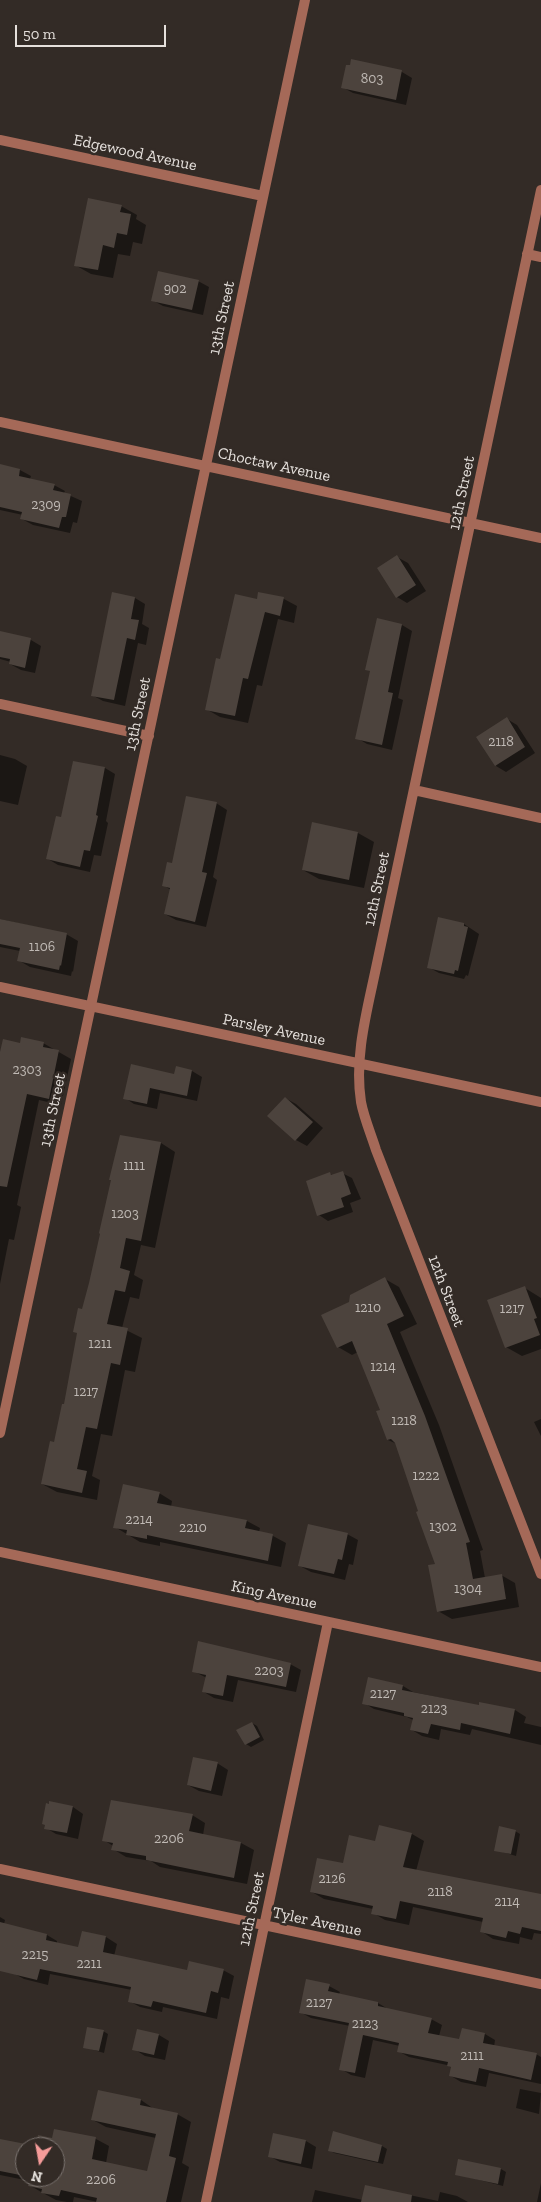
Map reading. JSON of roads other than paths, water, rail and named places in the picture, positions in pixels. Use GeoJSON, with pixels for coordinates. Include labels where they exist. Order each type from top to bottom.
{"type":"FeatureCollection","features":[{"type":"Feature","properties":{"kind":"street","name":"13th Street"},"geometry":{"type":"LineString","coordinates":[[0,1433],[305,0]]}},
{"type":"Feature","properties":{"kind":"street","name":"Edgewood Avenue"},"geometry":{"type":"LineString","coordinates":[[0,140],[264,196]]}},
{"type":"Feature","properties":{"kind":"street","name":"12th Street"},"geometry":{"type":"LineString","coordinates":[[541,190],[376,968],[361,1046],[360,1063],[362,1102],[376,1150],[541,1574]]}},
{"type":"Feature","properties":{"kind":"street"},"geometry":{"type":"LineString","coordinates":[[527,254],[541,257]]}},
{"type":"Feature","properties":{"kind":"street","name":"Choctaw Avenue"},"geometry":{"type":"LineString","coordinates":[[0,422],[541,538]]}},
{"type":"Feature","properties":{"kind":"street"},"geometry":{"type":"LineString","coordinates":[[0,704],[149,736]]}},
{"type":"Feature","properties":{"kind":"street"},"geometry":{"type":"LineString","coordinates":[[414,790],[541,818]]}},
{"type":"Feature","properties":{"kind":"street","name":"Parsley Avenue"},"geometry":{"type":"LineString","coordinates":[[0,987],[541,1102]]}},
{"type":"Feature","properties":{"kind":"street","name":"King Avenue"},"geometry":{"type":"LineString","coordinates":[[0,1552],[541,1667]]}},
{"type":"Feature","properties":{"kind":"street","name":"12th Street"},"geometry":{"type":"LineString","coordinates":[[206,2202],[328,1622]]}},
{"type":"Feature","properties":{"kind":"street","name":"Tyler Avenue"},"geometry":{"type":"LineString","coordinates":[[0,1869],[541,1984]]}}]}
